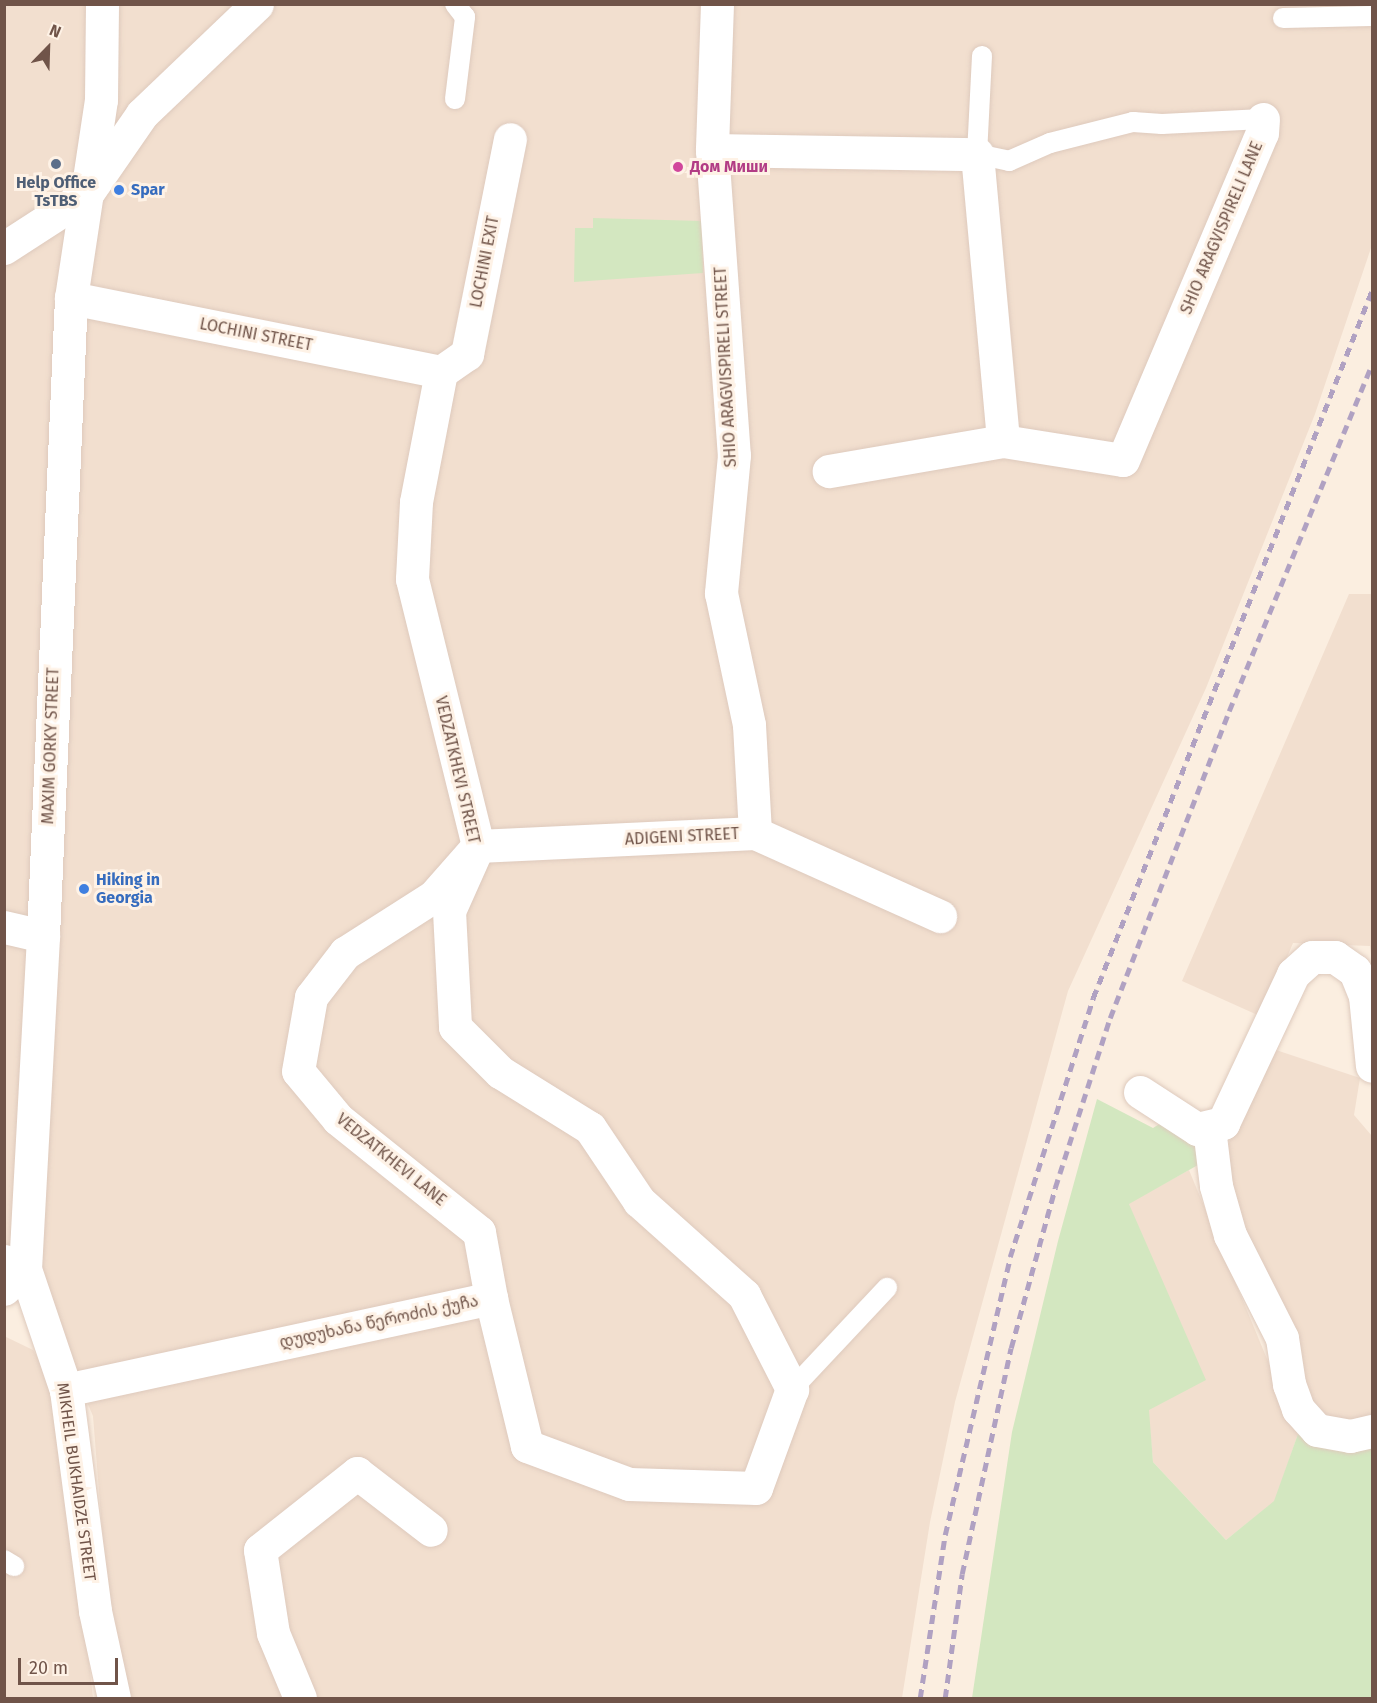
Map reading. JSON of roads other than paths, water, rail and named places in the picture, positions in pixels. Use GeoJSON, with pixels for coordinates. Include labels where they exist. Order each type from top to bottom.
{"type":"FeatureCollection","features":[{"type":"Feature","properties":{"kind":"street","name":"MAXIM GORKY STREET"},"geometry":{"type":"LineString","coordinates":[[11,1273],[43,936],[70,298],[101,100],[102,4]]}},
{"type":"Feature","properties":{"kind":"street"},"geometry":{"type":"LineString","coordinates":[[4,248],[87,195],[142,114],[257,4]]}},
{"type":"Feature","properties":{"kind":"street","name":"SHIO ARAGVISPIRELI STREET"},"geometry":{"type":"LineString","coordinates":[[717,4],[712,150],[734,455],[721,593],[749,725],[755,833]]}},
{"type":"Feature","properties":{"kind":"street","name":"SHIO ARAGVISPIRELI LANE"},"geometry":{"type":"LineString","coordinates":[[829,471],[1002,441],[1123,460],[1263,133],[1263,119]]}},
{"type":"Feature","properties":{"kind":"street","name":"LOCHINI EXIT"},"geometry":{"type":"LineString","coordinates":[[441,372],[467,354],[510,139]]}},
{"type":"Feature","properties":{"kind":"street","name":"SHIO ARAGVISPIRELI LANE"},"geometry":{"type":"LineString","coordinates":[[712,150],[977,154]]}},
{"type":"Feature","properties":{"kind":"street"},"geometry":{"type":"LineString","coordinates":[[977,154],[1002,441]]}},
{"type":"Feature","properties":{"kind":"street","name":"LOCHINI STREET"},"geometry":{"type":"LineString","coordinates":[[70,298],[441,372]]}},
{"type":"Feature","properties":{"kind":"street","name":"VEDZATKHEVI STREET"},"geometry":{"type":"LineString","coordinates":[[441,372],[416,502],[412,579],[478,846],[449,911],[454,1027],[500,1072],[590,1128],[639,1201],[744,1295],[792,1389]]}},
{"type":"Feature","properties":{"kind":"street","name":"ADIGENI STREET"},"geometry":{"type":"LineString","coordinates":[[478,846],[755,833],[940,916]]}},
{"type":"Feature","properties":{"kind":"street","name":"VEDZATKHEVI LANE"},"geometry":{"type":"LineString","coordinates":[[478,846],[434,896],[345,953],[311,997],[298,1071],[338,1119],[479,1232],[491,1298]]}},
{"type":"Feature","properties":{"kind":"street"},"geometry":{"type":"LineString","coordinates":[[4,927],[43,936]]}},
{"type":"Feature","properties":{"kind":"street"},"geometry":{"type":"LineString","coordinates":[[1140,1092],[1197,1129],[1223,1123],[1293,974],[1312,957],[1335,957],[1355,971],[1365,996],[1372,1066]]}},
{"type":"Feature","properties":{"kind":"street"},"geometry":{"type":"LineString","coordinates":[[1209,1128],[1216,1186],[1230,1234],[1282,1338],[1289,1384],[1298,1409],[1317,1430],[1350,1436],[1372,1431]]}},
{"type":"Feature","properties":{"kind":"street","name":"MIKHEIL BUKHAIDZE STREET"},"geometry":{"type":"LineString","coordinates":[[11,1273],[66,1390],[95,1611],[114,1698]]}},
{"type":"Feature","properties":{"kind":"street","name":"დუდუხანა წეროძის ქუჩა"},"geometry":{"type":"LineString","coordinates":[[66,1390],[491,1298],[526,1446],[629,1484],[756,1488],[792,1389]]}},
{"type":"Feature","properties":{"kind":"street"},"geometry":{"type":"LineString","coordinates":[[300,1698],[273,1633],[260,1550],[357,1473],[431,1530]]}},
{"type":"Feature","properties":{"kind":"lane"},"geometry":{"type":"LineString","coordinates":[[455,4],[465,17],[455,99]]}},
{"type":"Feature","properties":{"kind":"lane"},"geometry":{"type":"LineString","coordinates":[[1283,18],[1372,16]]}},
{"type":"Feature","properties":{"kind":"lane"},"geometry":{"type":"LineString","coordinates":[[977,154],[982,56]]}},
{"type":"Feature","properties":{"kind":"lane","name":"SHIO ARAGVISPIRELI LANE"},"geometry":{"type":"LineString","coordinates":[[977,154],[1009,161],[1050,142],[1133,122],[1162,124],[1263,119]]}},
{"type":"Feature","properties":{"kind":"lane"},"geometry":{"type":"LineString","coordinates":[[792,1389],[887,1288]]}},
{"type":"Feature","properties":{"kind":"railway"},"geometry":{"type":"LineString","coordinates":[[920,1698],[945,1535],[1010,1257],[1093,998],[1372,290]]}},
{"type":"Feature","properties":{"kind":"railway"},"geometry":{"type":"LineString","coordinates":[[945,1698],[962,1574],[1011,1348],[1055,1188],[1110,1018],[1229,711],[1372,364]]}},
{"type":"Feature","properties":{"kind":"place","name":"Help Office TsTBS"},"geometry":{"type":"Point","coordinates":[56,164]}},
{"type":"Feature","properties":{"kind":"place","name":"Дом Миши"},"geometry":{"type":"Point","coordinates":[678,167]}},
{"type":"Feature","properties":{"kind":"place","name":"Spar"},"geometry":{"type":"Point","coordinates":[119,190]}},
{"type":"Feature","properties":{"kind":"place","name":"Hiking in Georgia"},"geometry":{"type":"Point","coordinates":[84,889]}}]}
